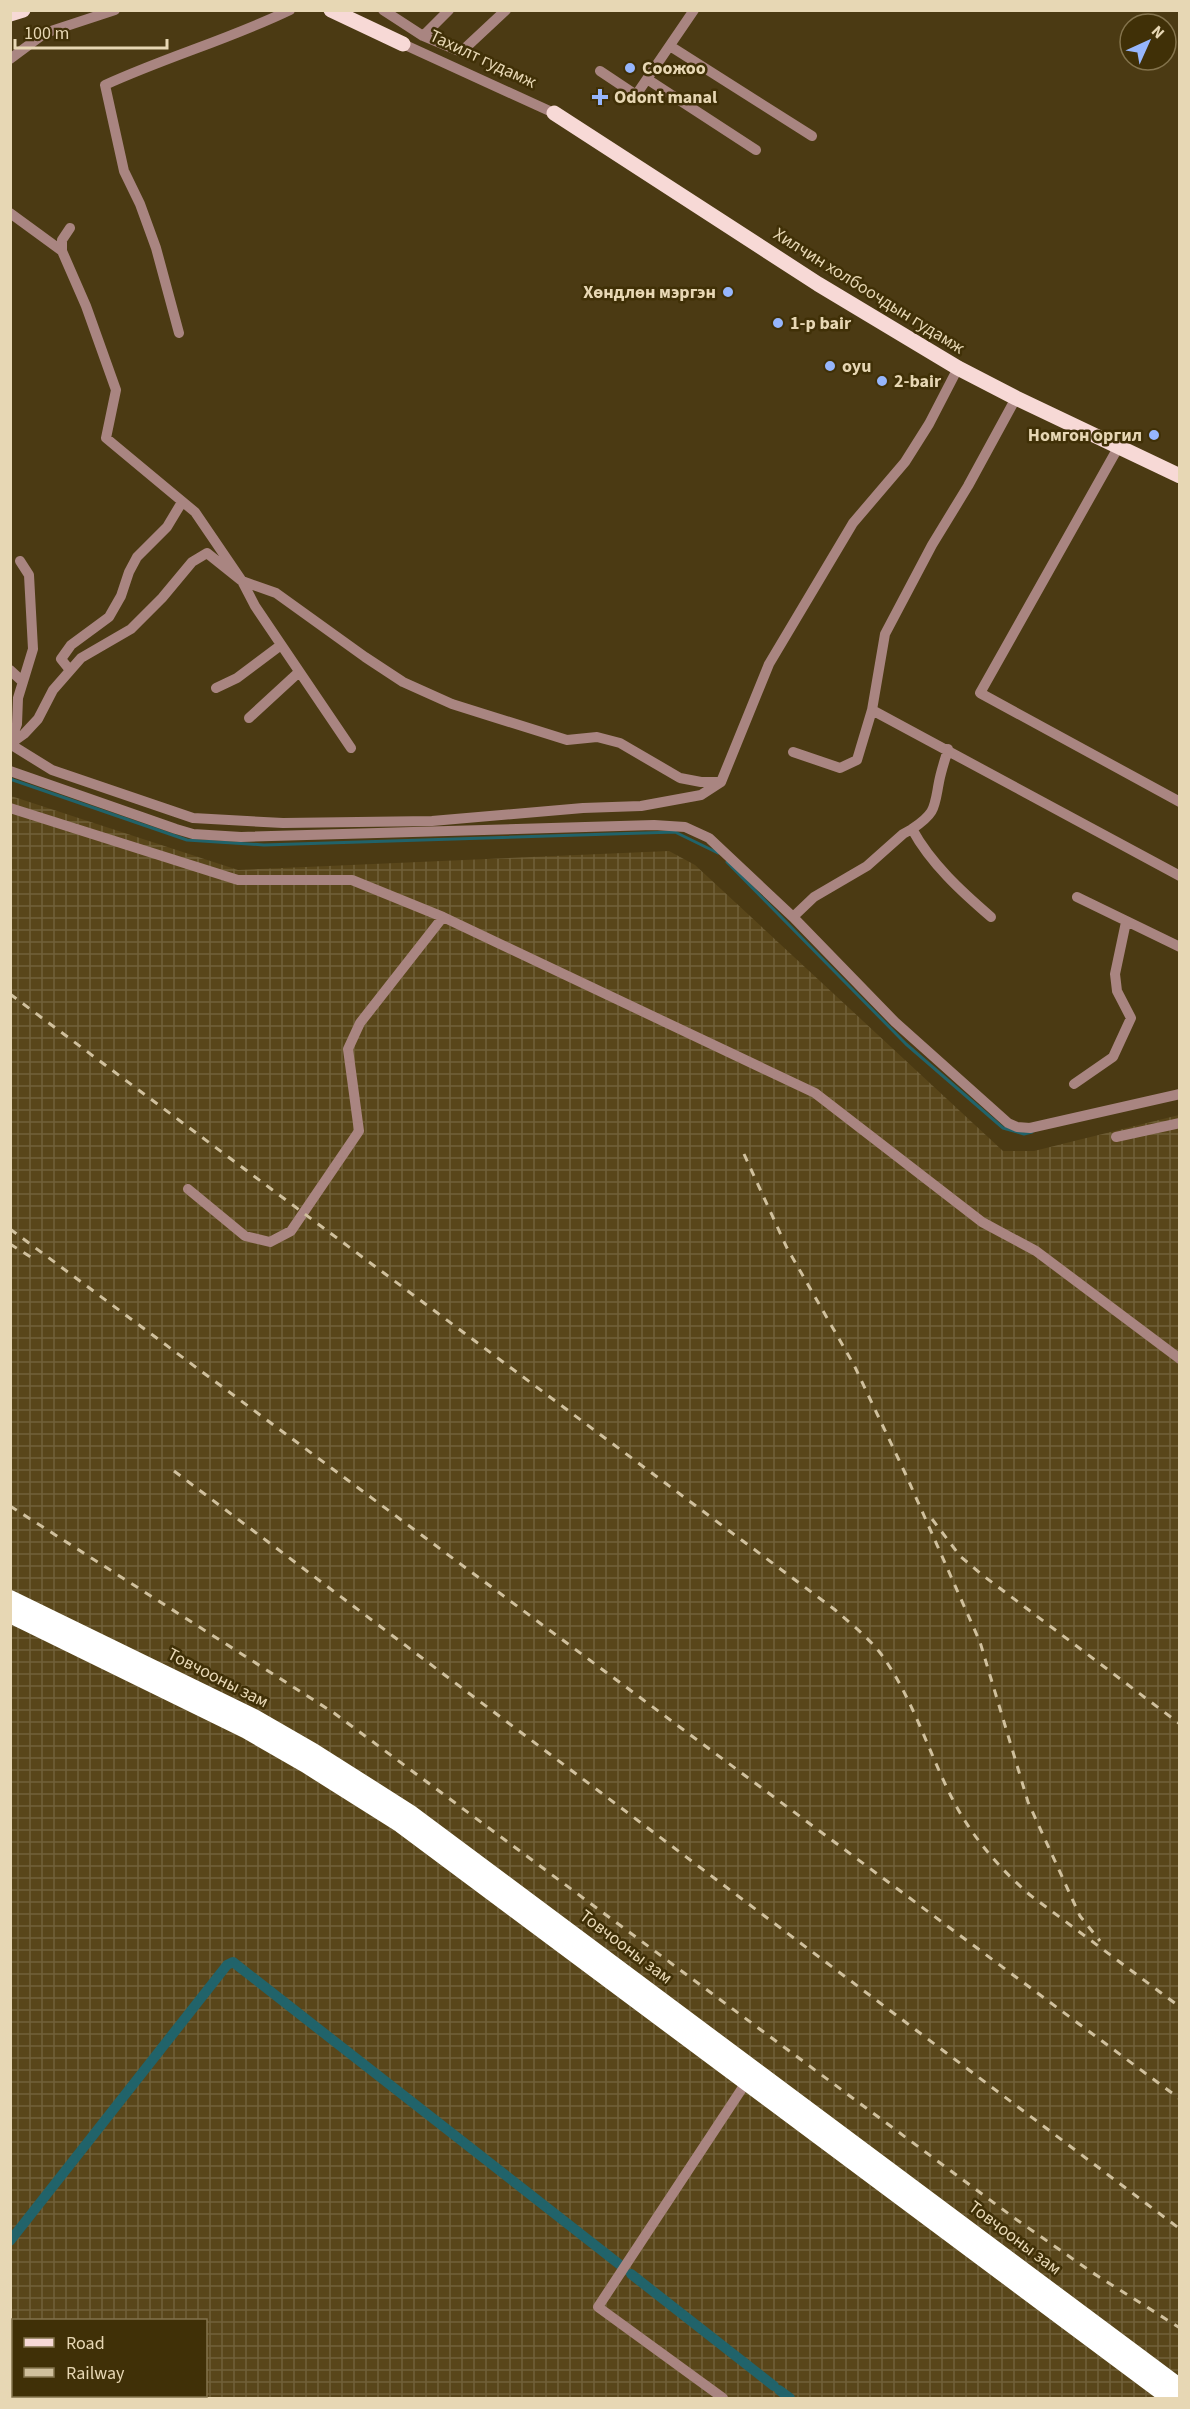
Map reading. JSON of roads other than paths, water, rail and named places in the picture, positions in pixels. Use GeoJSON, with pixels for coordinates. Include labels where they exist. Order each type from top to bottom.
{"type":"FeatureCollection","features":[{"type":"Feature","properties":{"kind":"highway","name":"Товчооны зам"},"geometry":{"type":"LineString","coordinates":[[10,1599],[254,1718],[313,1752],[409,1813],[1179,2388]]}},
{"type":"Feature","properties":{"kind":"highway","name":"Товчооны зам"},"geometry":{"type":"LineString","coordinates":[[10,1614],[247,1730],[401,1824],[1171,2398]]}},
{"type":"Feature","properties":{"kind":"main road"},"geometry":{"type":"LineString","coordinates":[[10,14],[23,10]]}},
{"type":"Feature","properties":{"kind":"main road","name":"Тахилт гудамж"},"geometry":{"type":"LineString","coordinates":[[340,12],[403,44]]}},
{"type":"Feature","properties":{"kind":"main road","name":"Хилчин холбоочдын гудамж"},"geometry":{"type":"LineString","coordinates":[[554,113],[818,284],[958,368],[1179,476]]}},
{"type":"Feature","properties":{"kind":"street"},"geometry":{"type":"LineString","coordinates":[[10,59],[45,33],[115,10]]}},
{"type":"Feature","properties":{"kind":"street"},"geometry":{"type":"LineString","coordinates":[[179,333],[156,248],[140,204],[124,171],[105,85],[162,59],[253,28],[290,10]]}},
{"type":"Feature","properties":{"kind":"street"},"geometry":{"type":"LineString","coordinates":[[383,10],[423,36],[461,52],[506,10]]}},
{"type":"Feature","properties":{"kind":"street"},"geometry":{"type":"LineString","coordinates":[[423,36],[449,10]]}},
{"type":"Feature","properties":{"kind":"street"},"geometry":{"type":"LineString","coordinates":[[600,71],[636,95],[694,10]]}},
{"type":"Feature","properties":{"kind":"street","name":"Тахилт гудамж"},"geometry":{"type":"LineString","coordinates":[[403,44],[554,113]]}},
{"type":"Feature","properties":{"kind":"street"},"geometry":{"type":"LineString","coordinates":[[670,46],[812,136]]}},
{"type":"Feature","properties":{"kind":"street"},"geometry":{"type":"LineString","coordinates":[[647,79],[756,150]]}},
{"type":"Feature","properties":{"kind":"street"},"geometry":{"type":"LineString","coordinates":[[10,213],[62,251]]}},
{"type":"Feature","properties":{"kind":"street"},"geometry":{"type":"LineString","coordinates":[[70,228],[62,240],[62,251],[86,306],[116,390],[106,438],[195,512],[351,748]]}},
{"type":"Feature","properties":{"kind":"street"},"geometry":{"type":"LineString","coordinates":[[10,744],[52,770],[193,818],[284,823],[432,821],[583,808],[640,806],[701,795],[721,782],[769,664],[853,523],[905,462],[929,424],[958,368]]}},
{"type":"Feature","properties":{"kind":"street"},"geometry":{"type":"LineString","coordinates":[[793,752],[840,768],[857,760],[872,710],[885,634],[932,545],[969,486],[1016,398]]}},
{"type":"Feature","properties":{"kind":"street"},"geometry":{"type":"LineString","coordinates":[[1119,447],[980,693],[1179,802]]}},
{"type":"Feature","properties":{"kind":"street"},"geometry":{"type":"LineString","coordinates":[[69,669],[61,659],[71,645],[109,617],[121,596],[137,557],[167,527],[182,502]]}},
{"type":"Feature","properties":{"kind":"street"},"geometry":{"type":"LineString","coordinates":[[10,744],[24,734],[38,719],[53,690],[69,669],[81,658],[131,629],[162,598],[192,562],[207,553],[242,581],[276,593],[403,682],[452,704],[567,740],[597,737],[620,742],[681,778],[701,782],[721,782]]}},
{"type":"Feature","properties":{"kind":"street"},"geometry":{"type":"LineString","coordinates":[[10,744],[17,724],[18,698],[33,649],[29,575],[26,567],[20,561]]}},
{"type":"Feature","properties":{"kind":"street"},"geometry":{"type":"LineString","coordinates":[[216,688],[237,678],[281,645]]}},
{"type":"Feature","properties":{"kind":"street"},"geometry":{"type":"LineString","coordinates":[[10,670],[23,682]]}},
{"type":"Feature","properties":{"kind":"street"},"geometry":{"type":"LineString","coordinates":[[249,718],[299,672]]}},
{"type":"Feature","properties":{"kind":"street"},"geometry":{"type":"LineString","coordinates":[[872,710],[948,749],[1179,876]]}},
{"type":"Feature","properties":{"kind":"street"},"geometry":{"type":"LineString","coordinates":[[793,917],[814,897],[867,866],[903,834],[927,819],[937,803],[939,782],[948,749]]}},
{"type":"Feature","properties":{"kind":"street"},"geometry":{"type":"LineString","coordinates":[[10,771],[193,834],[241,837],[654,825],[685,827],[709,838],[793,917],[895,1022],[1008,1124],[1030,1128],[1179,1094]]}},
{"type":"Feature","properties":{"kind":"street"},"geometry":{"type":"LineString","coordinates":[[10,808],[238,880],[352,880],[443,917],[815,1093],[982,1222],[1035,1251],[1179,1359]]}},
{"type":"Feature","properties":{"kind":"street"},"geometry":{"type":"LineString","coordinates":[[912,829],[921,844],[963,894],[991,917]]}},
{"type":"Feature","properties":{"kind":"street"},"geometry":{"type":"LineString","coordinates":[[1077,897],[1179,947]]}},
{"type":"Feature","properties":{"kind":"street"},"geometry":{"type":"LineString","coordinates":[[188,1189],[245,1236],[270,1242],[291,1231],[359,1131],[348,1049],[360,1023],[443,917]]}},
{"type":"Feature","properties":{"kind":"street"},"geometry":{"type":"LineString","coordinates":[[1074,1084],[1113,1057],[1131,1018],[1117,991],[1115,974],[1126,922]]}},
{"type":"Feature","properties":{"kind":"street"},"geometry":{"type":"LineString","coordinates":[[1116,1137],[1179,1123]]}},
{"type":"Feature","properties":{"kind":"street"},"geometry":{"type":"LineString","coordinates":[[723,2398],[598,2307],[747,2081]]}},
{"type":"Feature","properties":{"kind":"waterway"},"geometry":{"type":"LineString","coordinates":[[10,779],[187,840],[264,845],[675,832],[718,853]]}},
{"type":"Feature","properties":{"kind":"waterway"},"geometry":{"type":"LineString","coordinates":[[727,862],[906,1044],[1003,1128],[1024,1134],[1032,1132]]}},
{"type":"Feature","properties":{"kind":"waterway"},"geometry":{"type":"LineString","coordinates":[[10,2241],[227,1965],[233,1962],[619,2264]]}},
{"type":"Feature","properties":{"kind":"waterway"},"geometry":{"type":"LineString","coordinates":[[631,2274],[774,2386]]}},
{"type":"Feature","properties":{"kind":"waterway"},"geometry":{"type":"LineString","coordinates":[[779,2390],[790,2398]]}},
{"type":"Feature","properties":{"kind":"railway"},"geometry":{"type":"LineString","coordinates":[[10,994],[834,1609],[865,1636],[892,1671],[912,1708],[954,1802],[988,1852],[1030,1895],[1180,2007]]}},
{"type":"Feature","properties":{"kind":"railway"},"geometry":{"type":"LineString","coordinates":[[744,1154],[787,1248],[854,1365],[906,1475],[980,1642],[1028,1802],[1080,1916],[1100,1941]]}},
{"type":"Feature","properties":{"kind":"railway"},"geometry":{"type":"LineString","coordinates":[[10,1229],[1180,2099]]}},
{"type":"Feature","properties":{"kind":"railway"},"geometry":{"type":"LineString","coordinates":[[10,1244],[37,1261]]}},
{"type":"Feature","properties":{"kind":"railway"},"geometry":{"type":"LineString","coordinates":[[174,1471],[1180,2229]]}},
{"type":"Feature","properties":{"kind":"railway"},"geometry":{"type":"LineString","coordinates":[[10,1506],[334,1713],[1017,2220],[1093,2273],[1180,2328]]}},
{"type":"Feature","properties":{"kind":"railway"},"geometry":{"type":"LineString","coordinates":[[932,1519],[960,1556],[981,1574],[1180,1724]]}},
{"type":"Feature","properties":{"kind":"place","name":"Соожоо"},"geometry":{"type":"Point","coordinates":[630,68]}},
{"type":"Feature","properties":{"kind":"place","name":"Odont manal"},"geometry":{"type":"Point","coordinates":[600,97]}},
{"type":"Feature","properties":{"kind":"place","name":"Хөндлөн мэргэн"},"geometry":{"type":"Point","coordinates":[728,292]}},
{"type":"Feature","properties":{"kind":"place","name":"1-p bair"},"geometry":{"type":"Point","coordinates":[778,323]}},
{"type":"Feature","properties":{"kind":"place","name":"oyu"},"geometry":{"type":"Point","coordinates":[830,366]}},
{"type":"Feature","properties":{"kind":"place","name":"2-bair"},"geometry":{"type":"Point","coordinates":[882,381]}},
{"type":"Feature","properties":{"kind":"place","name":"Номгон оргил"},"geometry":{"type":"Point","coordinates":[1154,435]}}]}
